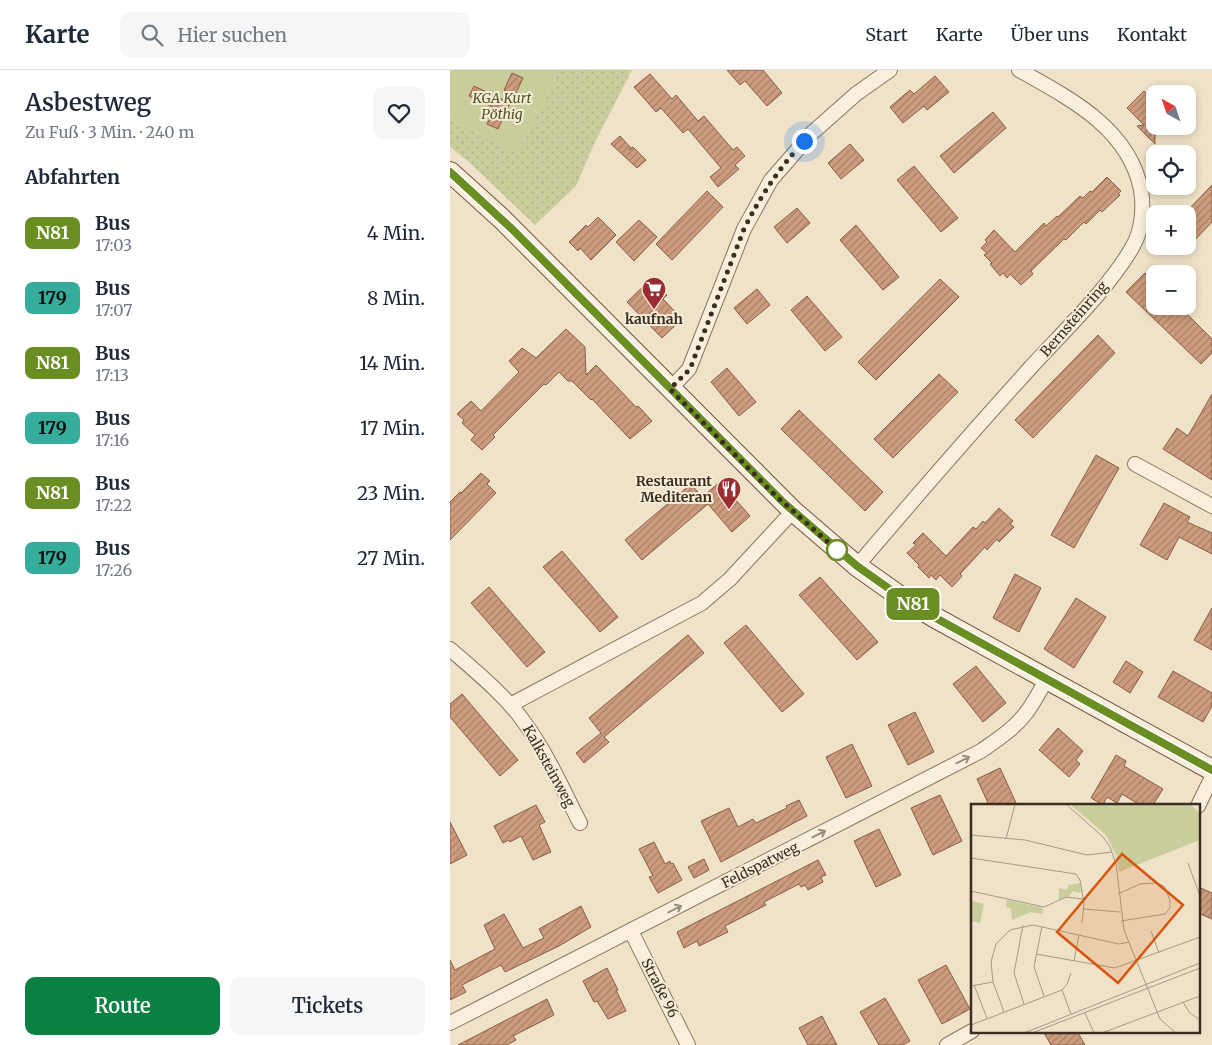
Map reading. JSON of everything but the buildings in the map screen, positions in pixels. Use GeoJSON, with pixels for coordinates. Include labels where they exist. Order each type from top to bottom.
{"type":"FeatureCollection","features":[{"type":"Feature","properties":{"kind":"street"},"geometry":{"type":"LineString","coordinates":[[670,389],[690,369],[744,229],[771,180],[812,132],[856,94],[890,70]]}},
{"type":"Feature","properties":{"kind":"street","name":"Bernsteinring"},"geometry":{"type":"LineString","coordinates":[[857,566],[1097,294],[1124,260],[1134,244],[1139,230],[1142,217],[1141,190],[1128,155],[1110,132],[1091,114],[1063,95],[1019,70]]}},
{"type":"Feature","properties":{"kind":"street"},"geometry":{"type":"LineString","coordinates":[[450,172],[497,214],[793,511],[857,566],[898,595],[934,617],[1212,770]]}},
{"type":"Feature","properties":{"kind":"street"},"geometry":{"type":"LineString","coordinates":[[1136,464],[1212,506]]}},
{"type":"Feature","properties":{"kind":"street"},"geometry":{"type":"LineString","coordinates":[[510,705],[687,612],[709,598],[730,580],[793,511]]}},
{"type":"Feature","properties":{"kind":"street","name":"Kalksteinweg"},"geometry":{"type":"LineString","coordinates":[[450,649],[510,705],[523,720],[540,745],[580,823]]}},
{"type":"Feature","properties":{"kind":"street","name":"Feldspatweg"},"geometry":{"type":"LineString","coordinates":[[450,1023],[982,751],[1006,733],[1027,712],[1046,679]]}},
{"type":"Feature","properties":{"kind":"street"},"geometry":{"type":"LineString","coordinates":[[1199,804],[1212,777]]}},
{"type":"Feature","properties":{"kind":"street","name":"Straße 96"},"geometry":{"type":"LineString","coordinates":[[631,931],[688,1045]]}},
{"type":"Feature","properties":{"kind":"street"},"geometry":{"type":"LineString","coordinates":[[947,1045],[971,1032]]}},
{"type":"Feature","properties":{"kind":"green space","name":"KGA Kurt Pöthig"},"geometry":{"type":"Polygon","coordinates":[[[450,70],[560,70],[517,153],[450,119],[450,70]]]}},
{"type":"Feature","properties":{"kind":"green space"},"geometry":{"type":"Polygon","coordinates":[[[560,70],[632,70],[595,142],[576,186],[535,225],[469,162],[450,147],[450,119],[517,153],[560,70]]]}},
{"type":"Feature","properties":{"kind":"bus line","name":"N81"},"geometry":{"type":"LineString","coordinates":[[450,172],[487,204],[775,495],[857,566],[898,595],[934,617],[1212,770]]}},
{"type":"Feature","properties":{"kind":"place","name":"kaufnah"},"geometry":{"type":"Point","coordinates":[654,310]}},
{"type":"Feature","properties":{"kind":"place","name":"Restaurant Mediteran"},"geometry":{"type":"Point","coordinates":[729,510]}},
{"type":"Feature","properties":{"kind":"route"},"geometry":{"type":"LineString","coordinates":[[804,141],[771,180],[755,208],[744,229],[690,369],[670,389],[775,495],[837,550]]}}]}
